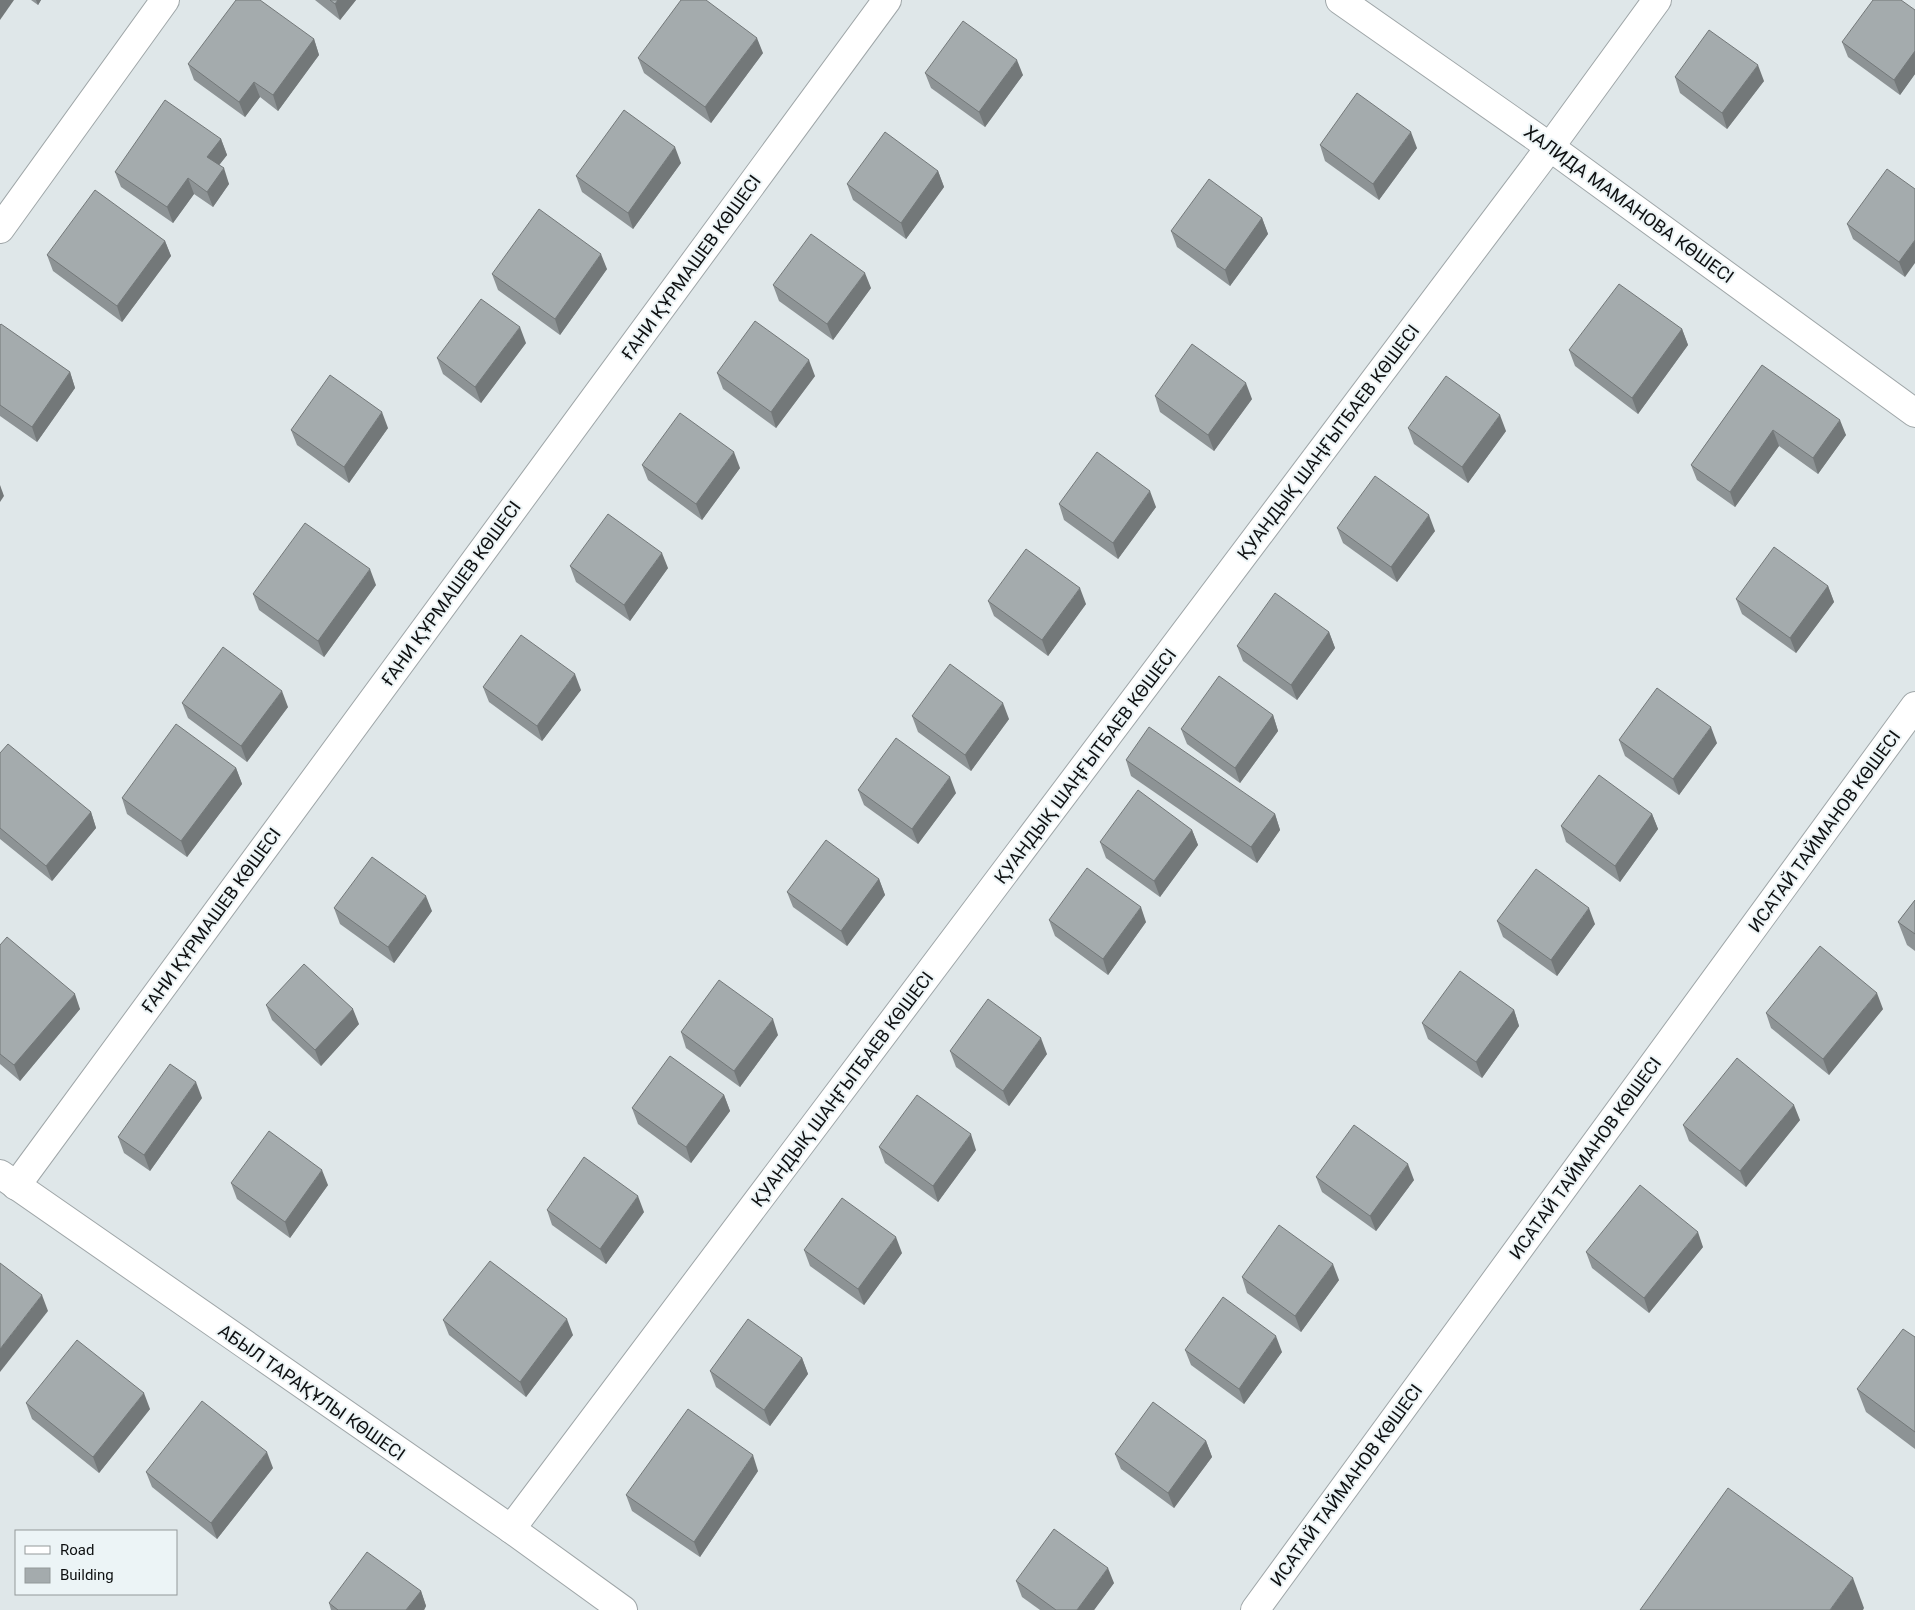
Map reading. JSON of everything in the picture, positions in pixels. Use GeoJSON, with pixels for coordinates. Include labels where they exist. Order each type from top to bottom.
{"type":"FeatureCollection","features":[{"type":"Feature","properties":{"kind":"street"},"geometry":{"type":"LineString","coordinates":[[0,229],[165,0]]}},
{"type":"Feature","properties":{"kind":"street","name":"ҒАНИ ҚҰРМАШЕВ КӨШЕСІ"},"geometry":{"type":"LineString","coordinates":[[8,1180],[887,0]]}},
{"type":"Feature","properties":{"kind":"street","name":"ХАЛИДА МАМАНОВА КӨШЕСІ"},"geometry":{"type":"LineString","coordinates":[[1340,0],[1550,147],[1915,413]]}},
{"type":"Feature","properties":{"kind":"street","name":"ҚУАНДЫҚ ШАҢҒЫТБАЕВ КӨШЕСІ"},"geometry":{"type":"LineString","coordinates":[[511,1529],[1550,147],[1657,0]]}},
{"type":"Feature","properties":{"kind":"street","name":"ИСАТАЙ ТАЙМАНОВ КӨШЕСІ"},"geometry":{"type":"LineString","coordinates":[[1255,1610],[1915,706]]}},
{"type":"Feature","properties":{"kind":"street","name":"АБЫЛ ТАРАҚҰЛЫ КӨШЕСІ"},"geometry":{"type":"LineString","coordinates":[[8,1180],[511,1529],[623,1610]]}},
{"type":"Feature","properties":{"kind":"building"},"geometry":{"type":"Polygon","coordinates":[[[236,0],[260,0],[314,39],[273,95],[254,82],[239,102],[188,64],[236,0]]]}},
{"type":"Feature","properties":{"kind":"building"},"geometry":{"type":"Polygon","coordinates":[[[330,0],[338,0],[335,4],[330,0]]]}},
{"type":"Feature","properties":{"kind":"building"},"geometry":{"type":"Polygon","coordinates":[[[681,0],[706,0],[757,38],[705,107],[638,58],[681,0]]]}},
{"type":"Feature","properties":{"kind":"building"},"geometry":{"type":"Polygon","coordinates":[[[1873,0],[1901,0],[1915,10],[1915,51],[1894,80],[1842,42],[1873,0]]]}},
{"type":"Feature","properties":{"kind":"building"},"geometry":{"type":"Polygon","coordinates":[[[963,21],[1017,60],[979,112],[925,73],[963,21]]]}},
{"type":"Feature","properties":{"kind":"building"},"geometry":{"type":"Polygon","coordinates":[[[1709,30],[1758,65],[1722,113],[1675,77],[1709,30]]]}},
{"type":"Feature","properties":{"kind":"building"},"geometry":{"type":"Polygon","coordinates":[[[1357,93],[1411,132],[1373,184],[1320,145],[1357,93]]]}},
{"type":"Feature","properties":{"kind":"building"},"geometry":{"type":"Polygon","coordinates":[[[165,100],[221,139],[207,157],[224,168],[207,192],[188,178],[167,207],[115,172],[165,100]]]}},
{"type":"Feature","properties":{"kind":"building"},"geometry":{"type":"Polygon","coordinates":[[[624,110],[675,147],[628,213],[576,176],[624,110]]]}},
{"type":"Feature","properties":{"kind":"building"},"geometry":{"type":"Polygon","coordinates":[[[885,132],[938,171],[901,223],[847,184],[885,132]]]}},
{"type":"Feature","properties":{"kind":"building"},"geometry":{"type":"Polygon","coordinates":[[[1887,169],[1915,189],[1915,240],[1899,262],[1847,224],[1887,169]]]}},
{"type":"Feature","properties":{"kind":"building"},"geometry":{"type":"Polygon","coordinates":[[[1209,179],[1262,218],[1225,270],[1171,231],[1209,179]]]}},
{"type":"Feature","properties":{"kind":"building"},"geometry":{"type":"Polygon","coordinates":[[[95,190],[165,241],[117,306],[47,255],[95,190]]]}},
{"type":"Feature","properties":{"kind":"building"},"geometry":{"type":"Polygon","coordinates":[[[539,209],[601,254],[555,319],[492,274],[539,209]]]}},
{"type":"Feature","properties":{"kind":"building"},"geometry":{"type":"Polygon","coordinates":[[[811,234],[865,273],[827,324],[773,285],[811,234]]]}},
{"type":"Feature","properties":{"kind":"building"},"geometry":{"type":"Polygon","coordinates":[[[1619,284],[1682,329],[1632,398],[1569,350],[1619,284]]]}},
{"type":"Feature","properties":{"kind":"building"},"geometry":{"type":"Polygon","coordinates":[[[481,299],[520,327],[475,387],[437,358],[481,299]]]}},
{"type":"Feature","properties":{"kind":"building"},"geometry":{"type":"Polygon","coordinates":[[[755,321],[809,360],[771,412],[717,373],[755,321]]]}},
{"type":"Feature","properties":{"kind":"building"},"geometry":{"type":"Polygon","coordinates":[[[1,324],[70,372],[32,427],[0,405],[1,324]]]}},
{"type":"Feature","properties":{"kind":"building"},"geometry":{"type":"Polygon","coordinates":[[[1192,344],[1246,383],[1208,435],[1155,396],[1192,344]]]}},
{"type":"Feature","properties":{"kind":"building"},"geometry":{"type":"Polygon","coordinates":[[[1762,365],[1840,420],[1813,458],[1773,430],[1730,492],[1691,465],[1762,365]]]}},
{"type":"Feature","properties":{"kind":"building"},"geometry":{"type":"Polygon","coordinates":[[[330,375],[382,412],[344,467],[291,430],[330,375]]]}},
{"type":"Feature","properties":{"kind":"building"},"geometry":{"type":"Polygon","coordinates":[[[1446,376],[1500,415],[1462,467],[1408,428],[1446,376]]]}},
{"type":"Feature","properties":{"kind":"building"},"geometry":{"type":"Polygon","coordinates":[[[680,413],[734,452],[696,504],[642,465],[680,413]]]}},
{"type":"Feature","properties":{"kind":"building"},"geometry":{"type":"Polygon","coordinates":[[[1097,452],[1150,491],[1113,543],[1059,504],[1097,452]]]}},
{"type":"Feature","properties":{"kind":"building"},"geometry":{"type":"Polygon","coordinates":[[[1375,476],[1429,515],[1391,567],[1337,528],[1375,476]]]}},
{"type":"Feature","properties":{"kind":"building"},"geometry":{"type":"Polygon","coordinates":[[[608,514],[662,553],[624,605],[570,566],[608,514]]]}},
{"type":"Feature","properties":{"kind":"building"},"geometry":{"type":"Polygon","coordinates":[[[305,523],[370,569],[318,641],[253,594],[305,523]]]}},
{"type":"Feature","properties":{"kind":"building"},"geometry":{"type":"Polygon","coordinates":[[[1774,547],[1828,586],[1790,638],[1736,599],[1774,547]]]}},
{"type":"Feature","properties":{"kind":"building"},"geometry":{"type":"Polygon","coordinates":[[[1026,549],[1080,588],[1042,640],[988,601],[1026,549]]]}},
{"type":"Feature","properties":{"kind":"building"},"geometry":{"type":"Polygon","coordinates":[[[1275,593],[1329,632],[1291,685],[1237,646],[1275,593]]]}},
{"type":"Feature","properties":{"kind":"building"},"geometry":{"type":"Polygon","coordinates":[[[521,635],[575,674],[537,726],[483,687],[521,635]]]}},
{"type":"Feature","properties":{"kind":"building"},"geometry":{"type":"Polygon","coordinates":[[[223,647],[282,691],[241,746],[182,703],[223,647]]]}},
{"type":"Feature","properties":{"kind":"building"},"geometry":{"type":"Polygon","coordinates":[[[950,664],[1003,703],[965,755],[912,716],[950,664]]]}},
{"type":"Feature","properties":{"kind":"building"},"geometry":{"type":"Polygon","coordinates":[[[1219,676],[1273,715],[1235,768],[1181,729],[1219,676]]]}},
{"type":"Feature","properties":{"kind":"building"},"geometry":{"type":"Polygon","coordinates":[[[1657,688],[1711,727],[1673,779],[1619,740],[1657,688]]]}},
{"type":"Feature","properties":{"kind":"building"},"geometry":{"type":"Polygon","coordinates":[[[176,724],[236,768],[181,841],[122,798],[176,724]]]}},
{"type":"Feature","properties":{"kind":"building"},"geometry":{"type":"Polygon","coordinates":[[[1149,727],[1275,814],[1251,847],[1126,760],[1149,727]]]}},
{"type":"Feature","properties":{"kind":"building"},"geometry":{"type":"Polygon","coordinates":[[[896,738],[950,777],[912,829],[858,790],[896,738]]]}},
{"type":"Feature","properties":{"kind":"building"},"geometry":{"type":"Polygon","coordinates":[[[8,744],[91,812],[46,866],[0,828],[0,753],[8,744]]]}},
{"type":"Feature","properties":{"kind":"building"},"geometry":{"type":"Polygon","coordinates":[[[1599,775],[1652,814],[1615,866],[1561,826],[1599,775]]]}},
{"type":"Feature","properties":{"kind":"building"},"geometry":{"type":"Polygon","coordinates":[[[1138,790],[1192,830],[1154,881],[1100,842],[1138,790]]]}},
{"type":"Feature","properties":{"kind":"building"},"geometry":{"type":"Polygon","coordinates":[[[826,840],[879,879],[841,931],[787,892],[826,840]]]}},
{"type":"Feature","properties":{"kind":"building"},"geometry":{"type":"Polygon","coordinates":[[[372,857],[426,896],[388,947],[334,908],[372,857]]]}},
{"type":"Feature","properties":{"kind":"building"},"geometry":{"type":"Polygon","coordinates":[[[1087,868],[1141,907],[1103,959],[1049,920],[1087,868]]]}},
{"type":"Feature","properties":{"kind":"building"},"geometry":{"type":"Polygon","coordinates":[[[1536,869],[1589,908],[1551,960],[1497,921],[1536,869]]]}},
{"type":"Feature","properties":{"kind":"building"},"geometry":{"type":"Polygon","coordinates":[[[1915,900],[1915,934],[1898,922],[1915,900]]]}},
{"type":"Feature","properties":{"kind":"building"},"geometry":{"type":"Polygon","coordinates":[[[7,937],[75,994],[14,1065],[0,1054],[0,945],[7,937]]]}},
{"type":"Feature","properties":{"kind":"building"},"geometry":{"type":"Polygon","coordinates":[[[1820,946],[1877,993],[1823,1059],[1766,1013],[1820,946]]]}},
{"type":"Feature","properties":{"kind":"building"},"geometry":{"type":"Polygon","coordinates":[[[304,964],[353,1009],[315,1050],[266,1005],[304,964]]]}},
{"type":"Feature","properties":{"kind":"building"},"geometry":{"type":"Polygon","coordinates":[[[1460,971],[1514,1010],[1476,1062],[1422,1023],[1460,971]]]}},
{"type":"Feature","properties":{"kind":"building"},"geometry":{"type":"Polygon","coordinates":[[[719,980],[773,1019],[734,1071],[681,1032],[719,980]]]}},
{"type":"Feature","properties":{"kind":"building"},"geometry":{"type":"Polygon","coordinates":[[[988,999],[1041,1038],[1003,1091],[950,1051],[988,999]]]}},
{"type":"Feature","properties":{"kind":"building"},"geometry":{"type":"Polygon","coordinates":[[[670,1056],[724,1095],[686,1147],[632,1108],[670,1056]]]}},
{"type":"Feature","properties":{"kind":"building"},"geometry":{"type":"Polygon","coordinates":[[[1737,1058],[1794,1105],[1740,1171],[1683,1125],[1737,1058]]]}},
{"type":"Feature","properties":{"kind":"building"},"geometry":{"type":"Polygon","coordinates":[[[170,1064],[196,1082],[144,1155],[118,1137],[170,1064]]]}},
{"type":"Feature","properties":{"kind":"building"},"geometry":{"type":"Polygon","coordinates":[[[917,1095],[971,1134],[933,1186],[879,1147],[917,1095]]]}},
{"type":"Feature","properties":{"kind":"building"},"geometry":{"type":"Polygon","coordinates":[[[1354,1125],[1408,1164],[1370,1216],[1316,1177],[1354,1125]]]}},
{"type":"Feature","properties":{"kind":"building"},"geometry":{"type":"Polygon","coordinates":[[[269,1131],[322,1170],[285,1222],[231,1183],[269,1131]]]}},
{"type":"Feature","properties":{"kind":"building"},"geometry":{"type":"Polygon","coordinates":[[[584,1157],[638,1196],[600,1249],[547,1210],[584,1157]]]}},
{"type":"Feature","properties":{"kind":"building"},"geometry":{"type":"Polygon","coordinates":[[[1640,1185],[1698,1232],[1644,1298],[1586,1252],[1640,1185]]]}},
{"type":"Feature","properties":{"kind":"building"},"geometry":{"type":"Polygon","coordinates":[[[842,1198],[896,1237],[858,1289],[804,1250],[842,1198]]]}},
{"type":"Feature","properties":{"kind":"building"},"geometry":{"type":"Polygon","coordinates":[[[1279,1225],[1333,1264],[1295,1316],[1242,1277],[1279,1225]]]}},
{"type":"Feature","properties":{"kind":"building"},"geometry":{"type":"Polygon","coordinates":[[[490,1261],[567,1319],[520,1382],[443,1320],[490,1261]]]}},
{"type":"Feature","properties":{"kind":"building"},"geometry":{"type":"Polygon","coordinates":[[[0,1263],[42,1295],[0,1349],[0,1263]]]}},
{"type":"Feature","properties":{"kind":"building"},"geometry":{"type":"Polygon","coordinates":[[[1223,1297],[1276,1336],[1239,1389],[1185,1350],[1223,1297]]]}},
{"type":"Feature","properties":{"kind":"building"},"geometry":{"type":"Polygon","coordinates":[[[748,1319],[802,1358],[764,1410],[710,1371],[748,1319]]]}},
{"type":"Feature","properties":{"kind":"building"},"geometry":{"type":"Polygon","coordinates":[[[1903,1329],[1915,1337],[1915,1432],[1857,1389],[1903,1329]]]}},
{"type":"Feature","properties":{"kind":"building"},"geometry":{"type":"Polygon","coordinates":[[[77,1340],[144,1393],[93,1457],[26,1403],[77,1340]]]}},
{"type":"Feature","properties":{"kind":"building"},"geometry":{"type":"Polygon","coordinates":[[[202,1401],[267,1452],[211,1523],[146,1472],[202,1401]]]}},
{"type":"Feature","properties":{"kind":"building"},"geometry":{"type":"Polygon","coordinates":[[[1153,1402],[1206,1441],[1168,1493],[1115,1454],[1153,1402]]]}},
{"type":"Feature","properties":{"kind":"building"},"geometry":{"type":"Polygon","coordinates":[[[688,1409],[753,1455],[694,1542],[626,1495],[688,1409]]]}},
{"type":"Feature","properties":{"kind":"building"},"geometry":{"type":"Polygon","coordinates":[[[1728,1488],[1853,1578],[1830,1610],[1640,1610],[1728,1488]]]}},
{"type":"Feature","properties":{"kind":"building"},"geometry":{"type":"Polygon","coordinates":[[[1054,1529],[1108,1568],[1077,1610],[1056,1610],[1016,1581],[1054,1529]]]}},
{"type":"Feature","properties":{"kind":"building"},"geometry":{"type":"Polygon","coordinates":[[[367,1552],[421,1591],[406,1610],[338,1610],[329,1603],[367,1552]]]}}]}
